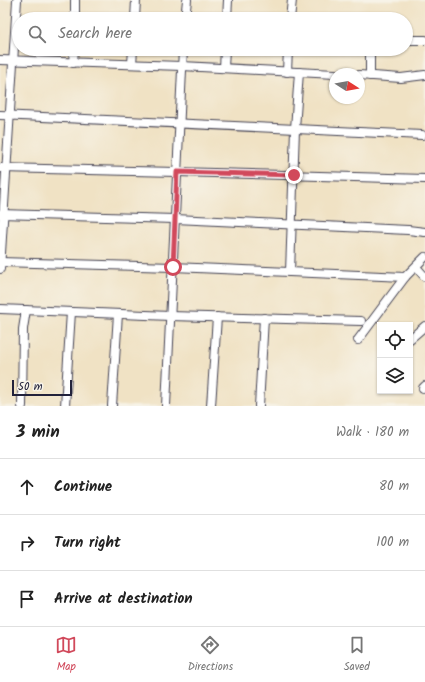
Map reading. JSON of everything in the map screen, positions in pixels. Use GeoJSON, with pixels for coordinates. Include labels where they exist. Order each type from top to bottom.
{"type":"FeatureCollection","features":[{"type":"Feature","properties":{"kind":"street"},"geometry":{"type":"LineString","coordinates":[[15,12],[16,0]]}},
{"type":"Feature","properties":{"kind":"street"},"geometry":{"type":"LineString","coordinates":[[75,0],[75,12]]}},
{"type":"Feature","properties":{"kind":"street"},"geometry":{"type":"LineString","coordinates":[[135,12],[136,0]]}},
{"type":"Feature","properties":{"kind":"street"},"geometry":{"type":"LineString","coordinates":[[186,12],[187,0]]}},
{"type":"Feature","properties":{"kind":"street"},"geometry":{"type":"LineString","coordinates":[[227,12],[228,0]]}},
{"type":"Feature","properties":{"kind":"street"},"geometry":{"type":"LineString","coordinates":[[291,12],[292,0]]}},
{"type":"Feature","properties":{"kind":"street"},"geometry":{"type":"LineString","coordinates":[[413,40],[425,40]]}},
{"type":"Feature","properties":{"kind":"street"},"geometry":{"type":"LineString","coordinates":[[0,269],[3,168],[10,115],[13,56]]}},
{"type":"Feature","properties":{"kind":"street"},"geometry":{"type":"LineString","coordinates":[[73,56],[73,62]]}},
{"type":"Feature","properties":{"kind":"street"},"geometry":{"type":"LineString","coordinates":[[132,64],[133,56]]}},
{"type":"Feature","properties":{"kind":"street"},"geometry":{"type":"LineString","coordinates":[[166,406],[183,56]]}},
{"type":"Feature","properties":{"kind":"street"},"geometry":{"type":"LineString","coordinates":[[224,68],[225,56]]}},
{"type":"Feature","properties":{"kind":"street"},"geometry":{"type":"LineString","coordinates":[[287,72],[288,56]]}},
{"type":"Feature","properties":{"kind":"street"},"geometry":{"type":"LineString","coordinates":[[370,56],[370,76]]}},
{"type":"Feature","properties":{"kind":"street"},"geometry":{"type":"LineString","coordinates":[[0,60],[182,66],[329,74]]}},
{"type":"Feature","properties":{"kind":"street"},"geometry":{"type":"LineString","coordinates":[[290,272],[295,129],[299,72]]}},
{"type":"Feature","properties":{"kind":"street"},"geometry":{"type":"LineString","coordinates":[[365,76],[401,78],[425,75]]}},
{"type":"Feature","properties":{"kind":"street"},"geometry":{"type":"LineString","coordinates":[[0,115],[422,135]]}},
{"type":"Feature","properties":{"kind":"street"},"geometry":{"type":"LineString","coordinates":[[3,168],[425,179]]}},
{"type":"Feature","properties":{"kind":"street"},"geometry":{"type":"LineString","coordinates":[[2,214],[175,219],[425,232]]}},
{"type":"Feature","properties":{"kind":"street"},"geometry":{"type":"LineString","coordinates":[[358,340],[405,277],[425,258]]}},
{"type":"Feature","properties":{"kind":"street"},"geometry":{"type":"LineString","coordinates":[[0,262],[173,267],[405,277]]}},
{"type":"Feature","properties":{"kind":"street"},"geometry":{"type":"LineString","coordinates":[[416,267],[425,277]]}},
{"type":"Feature","properties":{"kind":"street"},"geometry":{"type":"LineString","coordinates":[[0,309],[170,316],[361,321]]}},
{"type":"Feature","properties":{"kind":"street"},"geometry":{"type":"LineString","coordinates":[[22,406],[23,329],[26,310]]}},
{"type":"Feature","properties":{"kind":"street"},"geometry":{"type":"LineString","coordinates":[[65,406],[71,312]]}},
{"type":"Feature","properties":{"kind":"street"},"geometry":{"type":"LineString","coordinates":[[112,406],[118,314]]}},
{"type":"Feature","properties":{"kind":"street"},"geometry":{"type":"LineString","coordinates":[[211,406],[217,317]]}},
{"type":"Feature","properties":{"kind":"street"},"geometry":{"type":"LineString","coordinates":[[259,406],[264,318]]}},
{"type":"Feature","properties":{"kind":"street"},"geometry":{"type":"LineString","coordinates":[[413,336],[425,326]]}},
{"type":"Feature","properties":{"kind":"route"},"geometry":{"type":"LineString","coordinates":[[173,267],[177,172],[294,175]]}}]}
